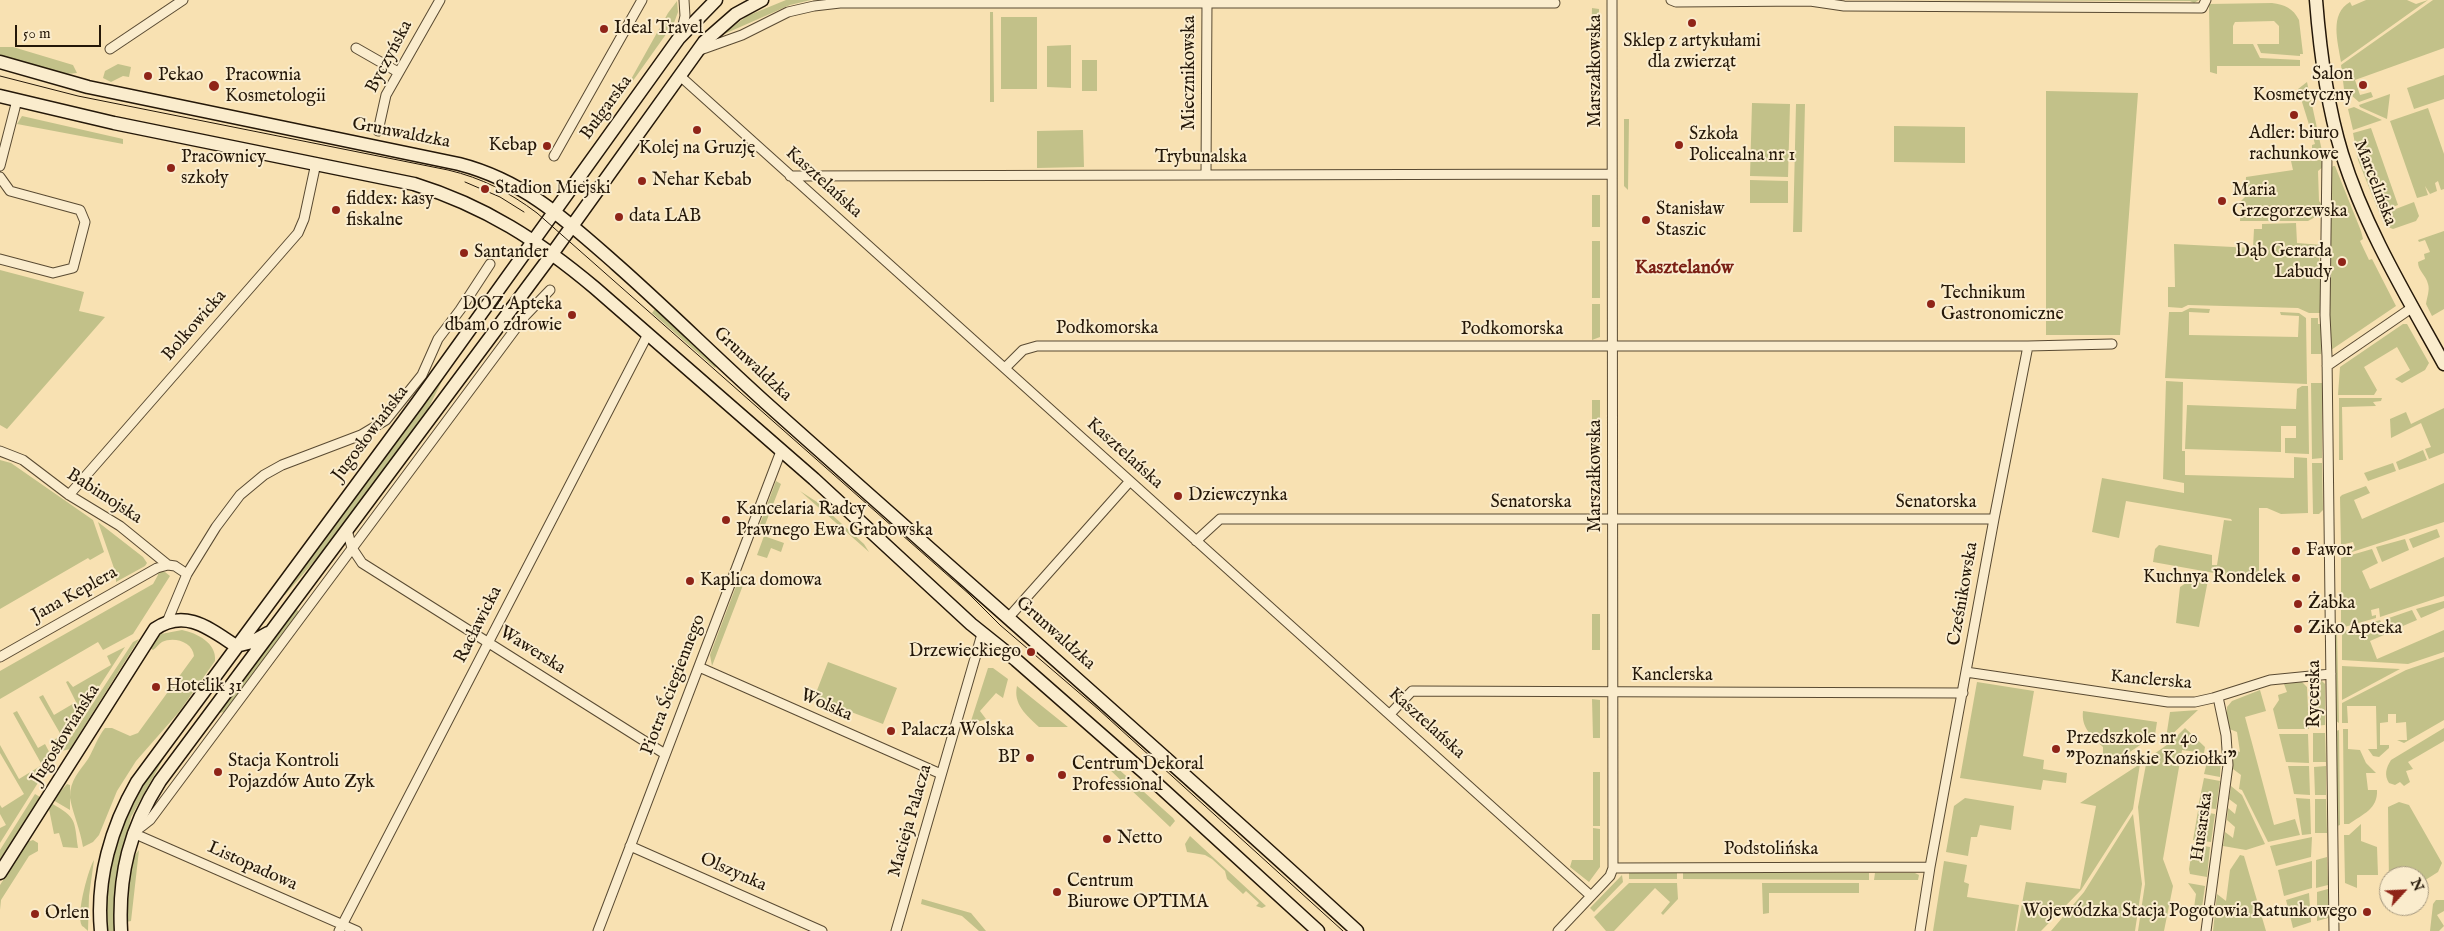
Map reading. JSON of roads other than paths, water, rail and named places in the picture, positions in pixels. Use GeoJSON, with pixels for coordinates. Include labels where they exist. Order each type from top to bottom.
{"type":"FeatureCollection","features":[{"type":"Feature","properties":{"kind":"street"},"geometry":{"type":"LineString","coordinates":[[110,49],[183,0]]}},
{"type":"Feature","properties":{"kind":"street","name":"Byczyńska"},"geometry":{"type":"LineString","coordinates":[[378,131],[386,95],[440,0]]}},
{"type":"Feature","properties":{"kind":"street","name":"Bułgarska"},"geometry":{"type":"LineString","coordinates":[[554,156],[642,0]]}},
{"type":"Feature","properties":{"kind":"street"},"geometry":{"type":"LineString","coordinates":[[679,38],[685,16],[684,0]]}},
{"type":"Feature","properties":{"kind":"street","name":"Bułgarska"},"geometry":{"type":"LineString","coordinates":[[532,241],[679,38],[716,0]]}},
{"type":"Feature","properties":{"kind":"street"},"geometry":{"type":"LineString","coordinates":[[552,254],[698,51],[727,20],[762,0]]}},
{"type":"Feature","properties":{"kind":"street","name":"Marszałkowska"},"geometry":{"type":"LineString","coordinates":[[1612,0],[1613,868]]}},
{"type":"Feature","properties":{"kind":"street"},"geometry":{"type":"LineString","coordinates":[[1671,0],[1676,2],[1810,1],[1844,6],[2068,8],[2202,8],[2206,0]]}},
{"type":"Feature","properties":{"kind":"street","name":"Marcelińska"},"geometry":{"type":"LineString","coordinates":[[2316,0],[2324,77],[2342,154],[2378,241],[2444,364]]}},
{"type":"Feature","properties":{"kind":"street"},"geometry":{"type":"LineString","coordinates":[[698,51],[706,46],[742,35],[788,12],[829,4],[1529,1],[1554,3]]}},
{"type":"Feature","properties":{"kind":"street","name":"Miecznikowska"},"geometry":{"type":"LineString","coordinates":[[1206,174],[1207,2]]}},
{"type":"Feature","properties":{"kind":"street"},"geometry":{"type":"LineString","coordinates":[[356,48],[398,72]]}},
{"type":"Feature","properties":{"kind":"street","name":"Grunwaldzka"},"geometry":{"type":"LineString","coordinates":[[0,62],[96,89],[464,165],[521,188],[572,226],[664,306],[766,403],[1009,617],[1357,931]]}},
{"type":"Feature","properties":{"kind":"street","name":"Kasztelańska"},"geometry":{"type":"LineString","coordinates":[[680,76],[1591,896]]}},
{"type":"Feature","properties":{"kind":"street"},"geometry":{"type":"LineString","coordinates":[[0,96],[114,123],[389,178],[448,195],[480,208],[573,268],[781,451],[982,634],[1016,660],[1146,774],[1318,931]]}},
{"type":"Feature","properties":{"kind":"street"},"geometry":{"type":"LineString","coordinates":[[0,166],[17,100]]}},
{"type":"Feature","properties":{"kind":"street","name":"Rycerska"},"geometry":{"type":"LineString","coordinates":[[2327,156],[2325,315],[2334,931]]}},
{"type":"Feature","properties":{"kind":"street","name":"Bolkowicka"},"geometry":{"type":"LineString","coordinates":[[69,495],[298,232],[304,219],[316,163]]}},
{"type":"Feature","properties":{"kind":"street","name":"Trybunalska"},"geometry":{"type":"LineString","coordinates":[[790,176],[1612,174]]}},
{"type":"Feature","properties":{"kind":"street"},"geometry":{"type":"LineString","coordinates":[[0,177],[10,191],[80,210],[85,222],[73,268],[53,273],[0,259]]}},
{"type":"Feature","properties":{"kind":"street","name":"Jugosłowiańska"},"geometry":{"type":"LineString","coordinates":[[101,931],[102,878],[116,826],[137,782],[417,403],[532,241]]}},
{"type":"Feature","properties":{"kind":"street","name":"Jugosłowiańska"},"geometry":{"type":"LineString","coordinates":[[121,931],[123,880],[133,833],[146,803],[160,781],[552,254]]}},
{"type":"Feature","properties":{"kind":"street","name":"Jugosłowiańska"},"geometry":{"type":"LineString","coordinates":[[0,873],[147,639],[155,629],[167,622],[187,574],[216,527],[240,495],[254,483],[282,466],[361,434],[386,420],[422,375],[438,339],[460,310],[490,264]]}},
{"type":"Feature","properties":{"kind":"street"},"geometry":{"type":"LineString","coordinates":[[133,833],[150,820],[525,316],[550,290]]}},
{"type":"Feature","properties":{"kind":"street"},"geometry":{"type":"LineString","coordinates":[[2327,366],[2413,307]]}},
{"type":"Feature","properties":{"kind":"street","name":"Racławicka"},"geometry":{"type":"LineString","coordinates":[[341,928],[648,334]]}},
{"type":"Feature","properties":{"kind":"street"},"geometry":{"type":"LineString","coordinates":[[2028,346],[2112,344]]}},
{"type":"Feature","properties":{"kind":"street","name":"Podkomorska"},"geometry":{"type":"LineString","coordinates":[[1005,368],[1023,350],[1037,346],[2028,346]]}},
{"type":"Feature","properties":{"kind":"street","name":"Cześnikowska"},"geometry":{"type":"LineString","coordinates":[[1920,931],[1994,519],[2028,346]]}},
{"type":"Feature","properties":{"kind":"street","name":"Babimojska"},"geometry":{"type":"LineString","coordinates":[[0,451],[23,460],[69,495],[120,526],[168,565],[175,566],[187,574]]}},
{"type":"Feature","properties":{"kind":"street","name":"Piotra Ściegiennego"},"geometry":{"type":"LineString","coordinates":[[598,931],[781,451]]}},
{"type":"Feature","properties":{"kind":"street"},"geometry":{"type":"LineString","coordinates":[[1009,617],[1130,481]]}},
{"type":"Feature","properties":{"kind":"street","name":"Senatorska"},"geometry":{"type":"LineString","coordinates":[[1196,540],[1220,519],[1994,519]]}},
{"type":"Feature","properties":{"kind":"street","name":"Wawerska"},"geometry":{"type":"LineString","coordinates":[[347,530],[352,548],[362,563],[665,754]]}},
{"type":"Feature","properties":{"kind":"street","name":"Jana Keplera"},"geometry":{"type":"LineString","coordinates":[[0,657],[157,568],[168,565]]}},
{"type":"Feature","properties":{"kind":"street"},"geometry":{"type":"LineString","coordinates":[[167,622],[182,619],[195,622],[236,646]]}},
{"type":"Feature","properties":{"kind":"street","name":"Jugosłowiańska"},"geometry":{"type":"LineString","coordinates":[[236,646],[252,642],[272,632]]}},
{"type":"Feature","properties":{"kind":"street","name":"Macieja Palacza"},"geometry":{"type":"LineString","coordinates":[[896,931],[982,634]]}},
{"type":"Feature","properties":{"kind":"street","name":"Jugosłowiańska"},"geometry":{"type":"LineString","coordinates":[[232,684],[236,666],[236,646]]}},
{"type":"Feature","properties":{"kind":"street","name":"Wolska"},"geometry":{"type":"LineString","coordinates":[[699,667],[940,774]]}},
{"type":"Feature","properties":{"kind":"street","name":"Kanclerska"},"geometry":{"type":"LineString","coordinates":[[1966,672],[2168,702],[2195,702],[2218,697],[2270,680],[2331,674]]}},
{"type":"Feature","properties":{"kind":"street","name":"Kanclerska"},"geometry":{"type":"LineString","coordinates":[[1390,714],[1412,691],[1963,693]]}},
{"type":"Feature","properties":{"kind":"street","name":"Husarska"},"geometry":{"type":"LineString","coordinates":[[2206,931],[2228,764],[2226,735],[2218,697]]}},
{"type":"Feature","properties":{"kind":"street","name":"Listopadowa"},"geometry":{"type":"LineString","coordinates":[[133,833],[341,928],[357,931]]}},
{"type":"Feature","properties":{"kind":"street","name":"Olszynka"},"geometry":{"type":"LineString","coordinates":[[630,846],[822,931]]}},
{"type":"Feature","properties":{"kind":"street","name":"Podstolińska"},"geometry":{"type":"LineString","coordinates":[[1613,868],[1930,867]]}},
{"type":"Feature","properties":{"kind":"street"},"geometry":{"type":"LineString","coordinates":[[1558,931],[1610,876],[1613,868]]}},
{"type":"Feature","properties":{"kind":"tram line"},"geometry":{"type":"LineString","coordinates":[[0,76],[78,96],[448,170],[484,182],[516,199],[537,213],[969,594],[1000,625],[1098,709],[1343,931]]}},
{"type":"Feature","properties":{"kind":"tram line"},"geometry":{"type":"LineString","coordinates":[[465,182],[500,197],[524,212]]}},
{"type":"Feature","properties":{"kind":"place","name":"Sklep z artykułami dla zwierząt"},"geometry":{"type":"Point","coordinates":[1692,23]}},
{"type":"Feature","properties":{"kind":"place","name":"Ideal Travel"},"geometry":{"type":"Point","coordinates":[604,29]}},
{"type":"Feature","properties":{"kind":"place","name":"Pekao"},"geometry":{"type":"Point","coordinates":[148,76]}},
{"type":"Feature","properties":{"kind":"place","name":"Salon Kosmetyczny"},"geometry":{"type":"Point","coordinates":[2363,85]}},
{"type":"Feature","properties":{"kind":"place","name":"Pracownia Kosmetologii"},"geometry":{"type":"Point","coordinates":[214,86]}},
{"type":"Feature","properties":{"kind":"place","name":"Adler: biuro rachunkowe"},"geometry":{"type":"Point","coordinates":[2294,115]}},
{"type":"Feature","properties":{"kind":"place","name":"Kolej na Gruzję"},"geometry":{"type":"Point","coordinates":[697,130]}},
{"type":"Feature","properties":{"kind":"place","name":"Szkoła Policealna nr 1"},"geometry":{"type":"Point","coordinates":[1679,145]}},
{"type":"Feature","properties":{"kind":"place","name":"Kebap"},"geometry":{"type":"Point","coordinates":[547,146]}},
{"type":"Feature","properties":{"kind":"place","name":"Pracownicy szkoły"},"geometry":{"type":"Point","coordinates":[171,168]}},
{"type":"Feature","properties":{"kind":"place","name":"Nehar Kebab"},"geometry":{"type":"Point","coordinates":[642,181]}},
{"type":"Feature","properties":{"kind":"place","name":"Stadion Miejski"},"geometry":{"type":"Point","coordinates":[485,189]}},
{"type":"Feature","properties":{"kind":"place","name":"Maria Grzegorzewska"},"geometry":{"type":"Point","coordinates":[2222,201]}},
{"type":"Feature","properties":{"kind":"place","name":"fiddex: kasy fiskalne"},"geometry":{"type":"Point","coordinates":[336,210]}},
{"type":"Feature","properties":{"kind":"place","name":"data LAB"},"geometry":{"type":"Point","coordinates":[619,217]}},
{"type":"Feature","properties":{"kind":"place","name":"Stanisław Staszic"},"geometry":{"type":"Point","coordinates":[1646,220]}},
{"type":"Feature","properties":{"kind":"place","name":"Santander"},"geometry":{"type":"Point","coordinates":[464,253]}},
{"type":"Feature","properties":{"kind":"place","name":"Dąb Gerarda Labudy"},"geometry":{"type":"Point","coordinates":[2342,262]}},
{"type":"Feature","properties":{"kind":"place","name":"Technikum Gastronomiczne"},"geometry":{"type":"Point","coordinates":[1931,304]}},
{"type":"Feature","properties":{"kind":"place","name":"DOZ Apteka dbam o zdrowie"},"geometry":{"type":"Point","coordinates":[572,315]}},
{"type":"Feature","properties":{"kind":"place","name":"Dziewczynka"},"geometry":{"type":"Point","coordinates":[1178,496]}},
{"type":"Feature","properties":{"kind":"place","name":"Kancelaria Radcy Prawnego Ewa Grabowska"},"geometry":{"type":"Point","coordinates":[726,520]}},
{"type":"Feature","properties":{"kind":"place","name":"Fawor"},"geometry":{"type":"Point","coordinates":[2296,551]}},
{"type":"Feature","properties":{"kind":"place","name":"Kuchnya Rondelek"},"geometry":{"type":"Point","coordinates":[2296,578]}},
{"type":"Feature","properties":{"kind":"place","name":"Kaplica domowa"},"geometry":{"type":"Point","coordinates":[690,581]}},
{"type":"Feature","properties":{"kind":"place","name":"Żabka"},"geometry":{"type":"Point","coordinates":[2298,604]}},
{"type":"Feature","properties":{"kind":"place","name":"Ziko Apteka"},"geometry":{"type":"Point","coordinates":[2298,629]}},
{"type":"Feature","properties":{"kind":"place","name":"Drzewieckiego"},"geometry":{"type":"Point","coordinates":[1031,652]}},
{"type":"Feature","properties":{"kind":"place","name":"Hotelik 31"},"geometry":{"type":"Point","coordinates":[156,687]}},
{"type":"Feature","properties":{"kind":"place","name":"Palacza Wolska"},"geometry":{"type":"Point","coordinates":[891,731]}},
{"type":"Feature","properties":{"kind":"place","name":"Przedszkole nr 40 \"Poznańskie Koziołki\""},"geometry":{"type":"Point","coordinates":[2056,749]}},
{"type":"Feature","properties":{"kind":"place","name":"BP"},"geometry":{"type":"Point","coordinates":[1030,758]}},
{"type":"Feature","properties":{"kind":"place","name":"Stacja Kontroli Pojazdów Auto Zyk"},"geometry":{"type":"Point","coordinates":[218,772]}},
{"type":"Feature","properties":{"kind":"place","name":"Centrum Dekoral Professional"},"geometry":{"type":"Point","coordinates":[1062,775]}},
{"type":"Feature","properties":{"kind":"place","name":"Netto"},"geometry":{"type":"Point","coordinates":[1107,839]}},
{"type":"Feature","properties":{"kind":"place","name":"Centrum Biurowe OPTIMA"},"geometry":{"type":"Point","coordinates":[1057,892]}},
{"type":"Feature","properties":{"kind":"place","name":"Wojewódzka Stacja Pogotowia Ratunkowego"},"geometry":{"type":"Point","coordinates":[2367,912]}},
{"type":"Feature","properties":{"kind":"place","name":"Orlen"},"geometry":{"type":"Point","coordinates":[35,914]}},
{"type":"Feature","properties":{"kind":"district","name":"Kasztelanów"},"geometry":{"type":"Point","coordinates":[1684,269]}}]}
